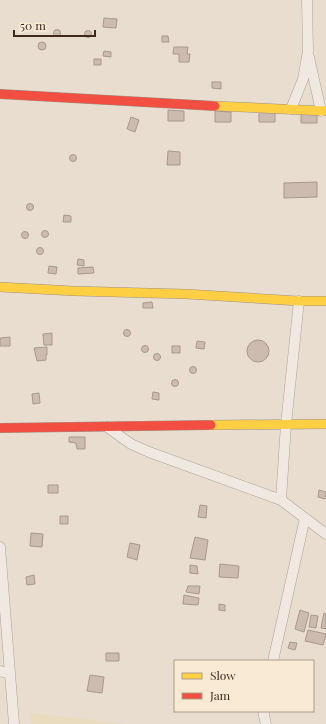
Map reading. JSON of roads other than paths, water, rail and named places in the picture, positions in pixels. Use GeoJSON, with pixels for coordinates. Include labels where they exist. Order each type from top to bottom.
{"type":"FeatureCollection","features":[{"type":"Feature","properties":{"kind":"street"},"geometry":{"type":"LineString","coordinates":[[291,109],[303,79],[308,51],[307,0]]}},
{"type":"Feature","properties":{"kind":"street"},"geometry":{"type":"LineString","coordinates":[[0,94],[172,104],[324,109],[308,51]]}},
{"type":"Feature","properties":{"kind":"street"},"geometry":{"type":"LineString","coordinates":[[0,287],[326,301]]}},
{"type":"Feature","properties":{"kind":"street"},"geometry":{"type":"LineString","coordinates":[[281,500],[286,424],[299,301]]}},
{"type":"Feature","properties":{"kind":"street"},"geometry":{"type":"LineString","coordinates":[[0,428],[326,424]]}},
{"type":"Feature","properties":{"kind":"street"},"geometry":{"type":"LineString","coordinates":[[107,427],[131,444],[149,452],[281,500],[326,534]]}},
{"type":"Feature","properties":{"kind":"street"},"geometry":{"type":"LineString","coordinates":[[273,660],[306,518]]}},
{"type":"Feature","properties":{"kind":"street"},"geometry":{"type":"LineString","coordinates":[[0,547],[14,724]]}},
{"type":"Feature","properties":{"kind":"street"},"geometry":{"type":"LineString","coordinates":[[0,671],[10,674]]}},
{"type":"Feature","properties":{"kind":"street"},"geometry":{"type":"LineString","coordinates":[[264,712],[266,724]]}}]}
